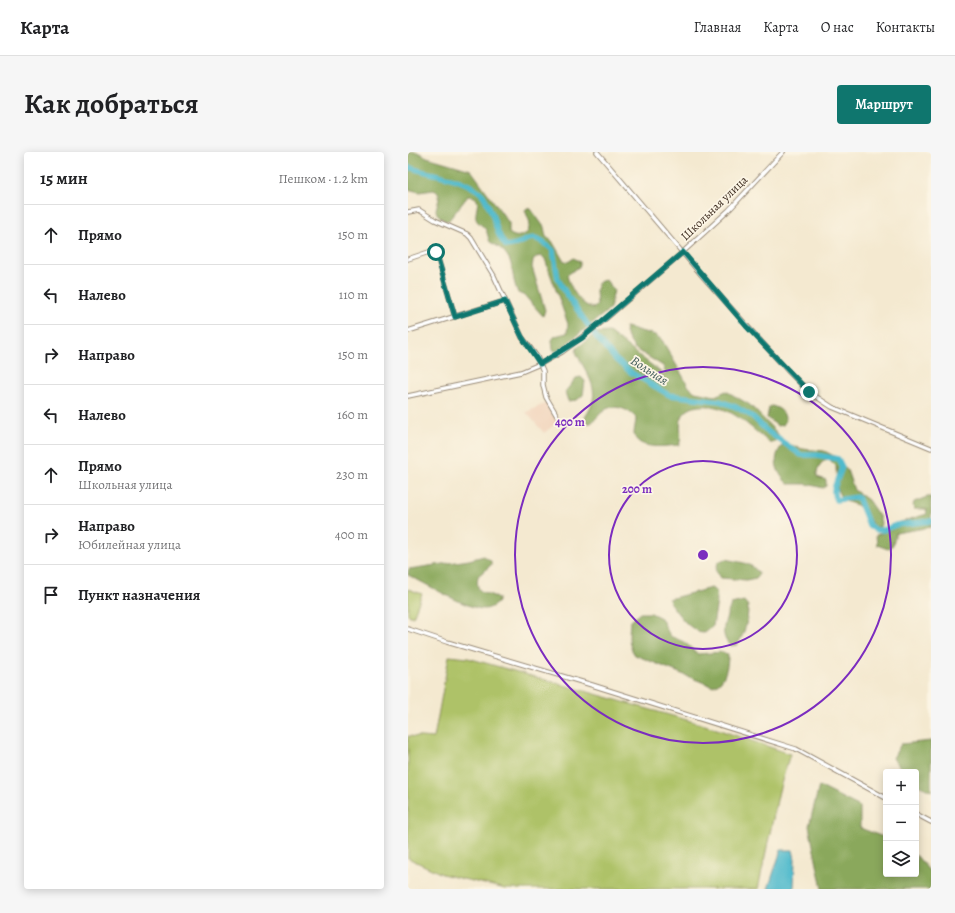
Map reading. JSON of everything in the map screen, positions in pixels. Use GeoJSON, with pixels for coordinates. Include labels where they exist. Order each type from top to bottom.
{"type":"FeatureCollection","features":[{"type":"Feature","properties":{"kind":"street"},"geometry":{"type":"LineString","coordinates":[[597,152],[704,278],[761,342],[815,397],[858,419],[931,448]]}},
{"type":"Feature","properties":{"kind":"street","name":"Школьная улица"},"geometry":{"type":"LineString","coordinates":[[540,364],[582,338],[683,252],[729,210],[783,152]]}},
{"type":"Feature","properties":{"kind":"street"},"geometry":{"type":"LineString","coordinates":[[408,212],[416,209],[462,231],[472,238],[494,276],[522,337],[540,364],[546,397],[560,421]]}},
{"type":"Feature","properties":{"kind":"street"},"geometry":{"type":"LineString","coordinates":[[408,259],[432,251],[436,252],[455,317]]}},
{"type":"Feature","properties":{"kind":"street"},"geometry":{"type":"LineString","coordinates":[[408,331],[505,301]]}},
{"type":"Feature","properties":{"kind":"street"},"geometry":{"type":"LineString","coordinates":[[408,396],[500,377],[540,364]]}},
{"type":"Feature","properties":{"kind":"street"},"geometry":{"type":"LineString","coordinates":[[408,629],[796,749],[883,796]]}},
{"type":"Feature","properties":{"kind":"street"},"geometry":{"type":"LineString","coordinates":[[919,816],[931,822]]}},
{"type":"Feature","properties":{"kind":"shaded area"},"geometry":{"type":"Polygon","coordinates":[[[547,403],[549,410],[559,421],[544,433],[526,412],[547,403]]]}},
{"type":"Feature","properties":{"kind":"green space"},"geometry":{"type":"Polygon","coordinates":[[[408,152],[417,152],[427,157],[471,170],[509,223],[509,233],[514,236],[523,235],[528,232],[530,223],[525,210],[527,208],[531,209],[544,227],[546,237],[552,241],[563,260],[568,262],[574,258],[580,262],[580,266],[567,275],[570,285],[576,295],[589,307],[594,308],[597,305],[597,286],[602,281],[606,280],[614,290],[610,308],[557,351],[553,350],[552,340],[555,336],[567,333],[568,324],[545,259],[542,256],[536,257],[533,261],[532,267],[545,310],[543,316],[525,296],[518,293],[509,259],[505,253],[490,242],[487,232],[477,221],[476,199],[468,196],[449,220],[445,221],[437,214],[436,211],[439,193],[434,190],[419,192],[408,189],[408,152]]]}},
{"type":"Feature","properties":{"kind":"green space"},"geometry":{"type":"Polygon","coordinates":[[[626,327],[655,335],[662,340],[689,387],[695,392],[715,396],[726,391],[750,405],[777,433],[779,438],[776,442],[769,442],[737,416],[720,408],[710,406],[696,406],[685,412],[681,420],[681,438],[679,445],[653,446],[641,443],[636,439],[634,434],[636,418],[630,412],[622,408],[609,408],[601,413],[591,423],[587,423],[585,417],[591,408],[593,399],[592,384],[576,352],[577,348],[596,333],[609,332],[663,374],[666,374],[663,366],[634,348],[625,333],[626,327]]]}},
{"type":"Feature","properties":{"kind":"green space"},"geometry":{"type":"Polygon","coordinates":[[[581,377],[585,381],[583,395],[577,400],[568,401],[565,392],[576,378],[581,377]]]}},
{"type":"Feature","properties":{"kind":"green space"},"geometry":{"type":"Polygon","coordinates":[[[772,406],[779,409],[784,415],[786,420],[783,425],[778,426],[767,418],[769,407],[772,406]]]}},
{"type":"Feature","properties":{"kind":"green space"},"geometry":{"type":"Polygon","coordinates":[[[785,443],[803,449],[824,451],[834,456],[847,470],[854,490],[868,500],[879,516],[881,523],[880,527],[874,527],[864,511],[857,505],[842,500],[837,489],[836,466],[829,459],[821,463],[817,471],[817,477],[826,480],[826,486],[823,488],[807,484],[788,484],[780,474],[776,464],[778,453],[785,443]]]}},
{"type":"Feature","properties":{"kind":"green space"},"geometry":{"type":"Polygon","coordinates":[[[931,497],[931,527],[896,533],[893,545],[888,549],[877,545],[876,535],[882,533],[891,525],[927,514],[926,509],[914,509],[913,506],[914,502],[931,497]]]}},
{"type":"Feature","properties":{"kind":"green space"},"geometry":{"type":"Polygon","coordinates":[[[484,556],[491,561],[491,565],[478,576],[478,586],[482,592],[498,598],[498,602],[493,606],[484,609],[467,605],[408,575],[409,569],[469,560],[484,556]]]}},
{"type":"Feature","properties":{"kind":"green space"},"geometry":{"type":"Polygon","coordinates":[[[725,559],[749,565],[759,574],[756,578],[746,580],[721,578],[716,571],[718,562],[725,559]]]}},
{"type":"Feature","properties":{"kind":"green space"},"geometry":{"type":"Polygon","coordinates":[[[711,588],[716,591],[717,601],[713,626],[705,633],[689,626],[670,603],[669,599],[711,588]]]}},
{"type":"Feature","properties":{"kind":"green space"},"geometry":{"type":"Polygon","coordinates":[[[408,589],[422,594],[413,617],[408,615],[408,589]]]}},
{"type":"Feature","properties":{"kind":"green space"},"geometry":{"type":"Polygon","coordinates":[[[744,601],[748,606],[746,627],[737,645],[730,646],[724,636],[725,621],[731,604],[744,601]]]}},
{"type":"Feature","properties":{"kind":"green space"},"geometry":{"type":"Polygon","coordinates":[[[640,613],[651,613],[661,618],[670,636],[684,642],[698,654],[723,652],[728,655],[725,674],[720,682],[712,686],[635,655],[632,651],[630,643],[630,622],[640,613]]]}},
{"type":"Feature","properties":{"kind":"green space"},"geometry":{"type":"Polygon","coordinates":[[[449,656],[468,658],[708,726],[790,754],[779,791],[758,889],[506,889],[442,874],[408,858],[408,736],[434,738],[449,656]]]}},
{"type":"Feature","properties":{"kind":"green space"},"geometry":{"type":"Polygon","coordinates":[[[931,741],[931,791],[919,785],[919,769],[905,769],[897,764],[893,758],[901,744],[931,741]]]}},
{"type":"Feature","properties":{"kind":"green space"},"geometry":{"type":"Polygon","coordinates":[[[819,786],[860,807],[860,828],[883,837],[883,877],[919,877],[919,859],[931,873],[931,889],[822,889],[809,826],[819,786]]]}},
{"type":"Feature","properties":{"kind":"water"},"geometry":{"type":"Polygon","coordinates":[[[781,850],[793,850],[795,859],[794,889],[768,889],[781,850]]]}},
{"type":"Feature","properties":{"kind":"waterway","name":"Вольная"},"geometry":{"type":"LineString","coordinates":[[408,167],[455,179],[473,187],[481,193],[490,209],[498,233],[506,246],[515,245],[533,238],[538,239],[553,250],[558,279],[567,295],[597,338],[616,360],[632,373],[669,395],[720,401],[736,407],[753,417],[767,431],[801,455],[817,455],[838,459],[842,467],[834,488],[834,496],[836,500],[858,497],[869,525],[876,530],[884,530],[896,525],[931,521]]}},
{"type":"Feature","properties":{"kind":"route"},"geometry":{"type":"LineString","coordinates":[[436,252],[455,317],[505,301],[522,337],[533,351],[540,364],[551,359],[582,338],[683,252],[746,326],[809,392]]}}]}
